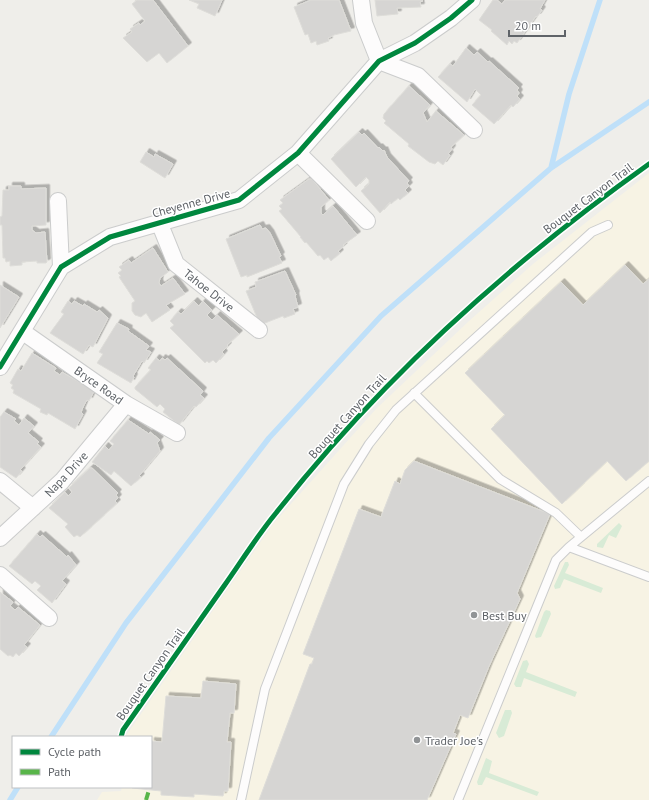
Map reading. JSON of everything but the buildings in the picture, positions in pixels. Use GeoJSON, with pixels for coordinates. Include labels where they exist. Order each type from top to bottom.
{"type":"FeatureCollection","features":[{"type":"Feature","properties":{"kind":"street"},"geometry":{"type":"LineString","coordinates":[[361,0],[364,23],[379,61],[418,76],[474,130]]}},
{"type":"Feature","properties":{"kind":"street","name":"Cheyenne Drive"},"geometry":{"type":"LineString","coordinates":[[0,367],[23,332],[61,267],[110,237],[239,200],[298,153],[379,61],[415,43],[451,18],[472,0]]}},
{"type":"Feature","properties":{"kind":"street"},"geometry":{"type":"LineString","coordinates":[[298,153],[367,221]]}},
{"type":"Feature","properties":{"kind":"street"},"geometry":{"type":"LineString","coordinates":[[58,201],[61,267]]}},
{"type":"Feature","properties":{"kind":"street","name":"Tahoe Drive"},"geometry":{"type":"LineString","coordinates":[[159,222],[176,264],[259,330]]}},
{"type":"Feature","properties":{"kind":"street","name":"Bryce Road"},"geometry":{"type":"LineString","coordinates":[[23,332],[126,404],[178,433]]}},
{"type":"Feature","properties":{"kind":"street","name":"Napa Drive"},"geometry":{"type":"LineString","coordinates":[[0,538],[62,481],[126,404]]}},
{"type":"Feature","properties":{"kind":"street"},"geometry":{"type":"LineString","coordinates":[[0,481],[33,508]]}},
{"type":"Feature","properties":{"kind":"street"},"geometry":{"type":"LineString","coordinates":[[0,576],[49,618]]}},
{"type":"Feature","properties":{"kind":"lane"},"geometry":{"type":"LineString","coordinates":[[241,800],[265,689],[344,484],[369,444],[396,410],[414,393],[592,232],[608,225]]}},
{"type":"Feature","properties":{"kind":"lane"},"geometry":{"type":"LineString","coordinates":[[414,393],[500,479],[556,513],[581,537]]}},
{"type":"Feature","properties":{"kind":"lane"},"geometry":{"type":"LineString","coordinates":[[458,800],[540,594],[556,560],[569,547],[649,481]]}},
{"type":"Feature","properties":{"kind":"lane"},"geometry":{"type":"LineString","coordinates":[[569,547],[649,577]]}},
{"type":"Feature","properties":{"kind":"shaded area"},"geometry":{"type":"Polygon","coordinates":[[[649,173],[649,800],[97,800],[102,792],[121,791],[122,788],[152,788],[152,736],[126,736],[273,524],[376,409],[469,321],[533,264],[649,173]]]}},
{"type":"Feature","properties":{"kind":"green space"},"geometry":{"type":"Polygon","coordinates":[[[619,523],[622,526],[616,538],[609,535],[603,548],[597,547],[597,544],[619,523]]]}},
{"type":"Feature","properties":{"kind":"green space"},"geometry":{"type":"Polygon","coordinates":[[[565,562],[568,562],[569,565],[565,573],[603,588],[601,593],[564,579],[560,588],[555,589],[554,586],[565,562]]]}},
{"type":"Feature","properties":{"kind":"green space"},"geometry":{"type":"Polygon","coordinates":[[[546,610],[550,611],[551,614],[541,637],[536,638],[535,636],[546,610]]]}},
{"type":"Feature","properties":{"kind":"green space"},"geometry":{"type":"Polygon","coordinates":[[[527,660],[529,664],[526,672],[577,692],[575,697],[524,678],[521,687],[516,687],[514,684],[523,661],[527,660]]]}},
{"type":"Feature","properties":{"kind":"green space"},"geometry":{"type":"Polygon","coordinates":[[[505,710],[511,710],[512,713],[504,736],[499,738],[496,733],[505,710]]]}},
{"type":"Feature","properties":{"kind":"green space"},"geometry":{"type":"Polygon","coordinates":[[[486,758],[492,761],[489,773],[539,792],[537,796],[486,777],[482,785],[478,785],[477,782],[486,758]]]}},
{"type":"Feature","properties":{"kind":"waterway"},"geometry":{"type":"LineString","coordinates":[[551,168],[569,94],[600,0]]}},
{"type":"Feature","properties":{"kind":"waterway"},"geometry":{"type":"LineString","coordinates":[[52,736],[126,623],[269,438],[381,316],[551,168],[649,102]]}},
{"type":"Feature","properties":{"kind":"waterway"},"geometry":{"type":"LineString","coordinates":[[10,800],[17,788]]}},
{"type":"Feature","properties":{"kind":"marked path"},"geometry":{"type":"LineString","coordinates":[[146,800],[149,790]]}},
{"type":"Feature","properties":{"kind":"cycle path"},"geometry":{"type":"LineString","coordinates":[[0,367],[61,267],[110,237],[239,200],[298,153],[379,61],[415,43],[451,18],[472,0]]}},
{"type":"Feature","properties":{"kind":"cycle path","name":"Bouquet Canyon Trail"},"geometry":{"type":"LineString","coordinates":[[121,736],[123,730],[262,531],[316,464],[359,416],[450,325],[498,283],[547,241],[649,164]]}},
{"type":"Feature","properties":{"kind":"place","name":"Best Buy"},"geometry":{"type":"Point","coordinates":[474,615]}},
{"type":"Feature","properties":{"kind":"place","name":"Trader Joe's"},"geometry":{"type":"Point","coordinates":[417,740]}}]}
